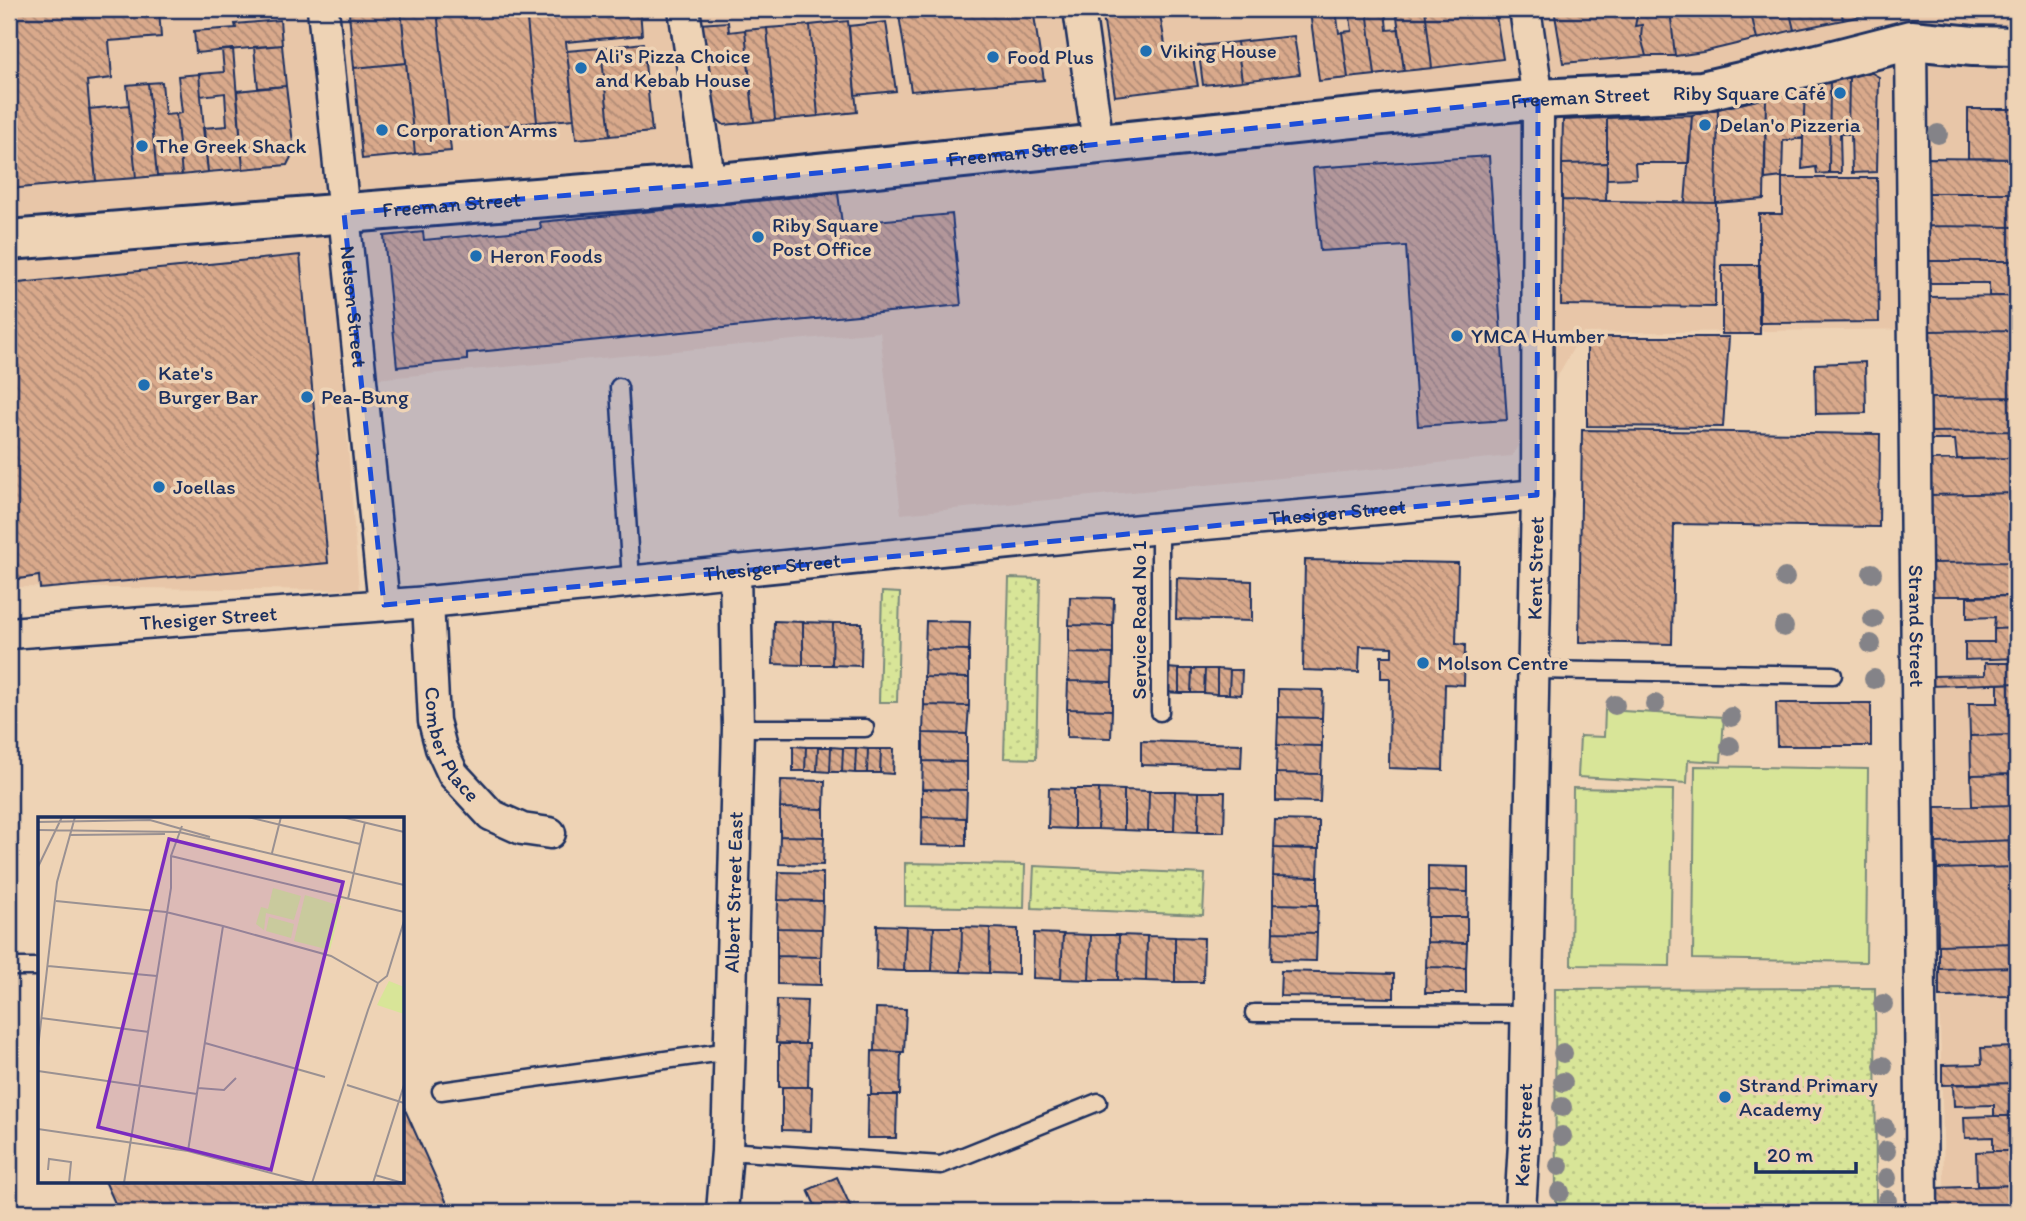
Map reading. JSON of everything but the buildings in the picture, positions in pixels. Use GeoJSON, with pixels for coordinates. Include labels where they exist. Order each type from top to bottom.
{"type":"FeatureCollection","features":[{"type":"Feature","properties":{"kind":"main road","name":"Freeman Street"},"geometry":{"type":"LineString","coordinates":[[9,240],[710,184],[1538,99],[1702,91],[1911,40],[2017,47]]}},
{"type":"Feature","properties":{"kind":"street","name":"Nelson Street"},"geometry":{"type":"LineString","coordinates":[[323,9],[384,606]]}},
{"type":"Feature","properties":{"kind":"street"},"geometry":{"type":"LineString","coordinates":[[684,9],[710,184]]}},
{"type":"Feature","properties":{"kind":"street"},"geometry":{"type":"LineString","coordinates":[[1079,9],[1098,143]]}},
{"type":"Feature","properties":{"kind":"street","name":"Kent Street"},"geometry":{"type":"LineString","coordinates":[[1520,1212],[1524,1143],[1537,495],[1538,99],[1525,9]]}},
{"type":"Feature","properties":{"kind":"street","name":"Strand Street"},"geometry":{"type":"LineString","coordinates":[[1911,40],[1922,1212]]}},
{"type":"Feature","properties":{"kind":"street","name":"Thesiger Street"},"geometry":{"type":"LineString","coordinates":[[9,633],[384,606],[1160,528],[1537,495]]}},
{"type":"Feature","properties":{"kind":"street","name":"Albert Street East"},"geometry":{"type":"LineString","coordinates":[[722,1212],[727,1151],[738,728],[734,570]]}},
{"type":"Feature","properties":{"kind":"street","name":"Comber Place"},"geometry":{"type":"LineString","coordinates":[[428,602],[434,721],[440,748],[453,774],[491,815],[522,829],[550,833]]}},
{"type":"Feature","properties":{"kind":"lane"},"geometry":{"type":"LineString","coordinates":[[619,387],[631,581]]}},
{"type":"Feature","properties":{"kind":"lane","name":"Service Road No 1"},"geometry":{"type":"LineString","coordinates":[[1160,528],[1160,712]]}},
{"type":"Feature","properties":{"kind":"lane"},"geometry":{"type":"LineString","coordinates":[[1534,670],[1833,674]]}},
{"type":"Feature","properties":{"kind":"lane"},"geometry":{"type":"LineString","coordinates":[[738,728],[865,728]]}},
{"type":"Feature","properties":{"kind":"lane"},"geometry":{"type":"LineString","coordinates":[[9,967],[38,967]]}},
{"type":"Feature","properties":{"kind":"lane"},"geometry":{"type":"LineString","coordinates":[[1254,1013],[1526,1014]]}},
{"type":"Feature","properties":{"kind":"lane"},"geometry":{"type":"LineString","coordinates":[[441,1091],[730,1051]]}},
{"type":"Feature","properties":{"kind":"lane"},"geometry":{"type":"LineString","coordinates":[[727,1151],[941,1165],[1098,1102]]}},
{"type":"Feature","properties":{"kind":"highlighted area"},"geometry":{"type":"Polygon","coordinates":[[[1538,99],[1537,495],[384,605],[344,213],[710,184],[1538,99]]]}},
{"type":"Feature","properties":{"kind":"shaded area"},"geometry":{"type":"Polygon","coordinates":[[[9,9],[2017,9],[2017,1212],[1945,1212],[1938,945],[1932,329],[1582,333],[1512,456],[901,514],[880,332],[343,382],[359,590],[9,587],[9,9]]]}},
{"type":"Feature","properties":{"kind":"green space"},"geometry":{"type":"Polygon","coordinates":[[[1009,578],[1040,579],[1036,759],[1004,758],[1009,578]]]}},
{"type":"Feature","properties":{"kind":"green space"},"geometry":{"type":"Polygon","coordinates":[[[882,592],[900,593],[897,702],[879,702],[882,592]]]}},
{"type":"Feature","properties":{"kind":"green space"},"geometry":{"type":"Polygon","coordinates":[[[1605,710],[1724,717],[1721,762],[1688,760],[1687,783],[1578,777],[1580,736],[1604,737],[1605,710]]]}},
{"type":"Feature","properties":{"kind":"green space"},"geometry":{"type":"Polygon","coordinates":[[[1695,766],[1868,769],[1866,962],[1693,959],[1695,766]]]}},
{"type":"Feature","properties":{"kind":"green space"},"geometry":{"type":"Polygon","coordinates":[[[1573,788],[1673,790],[1670,966],[1571,965],[1573,788]]]}},
{"type":"Feature","properties":{"kind":"green space"},"geometry":{"type":"Polygon","coordinates":[[[905,863],[1025,865],[1024,908],[905,906],[905,863]]]}},
{"type":"Feature","properties":{"kind":"green space"},"geometry":{"type":"Polygon","coordinates":[[[1034,866],[1205,874],[1203,915],[1032,908],[1034,866]]]}},
{"type":"Feature","properties":{"kind":"green space","name":"Strand Primary Academy"},"geometry":{"type":"Polygon","coordinates":[[[1875,988],[1876,1212],[1556,1212],[1555,989],[1875,988]]]}},
{"type":"Feature","properties":{"kind":"place","name":"Viking House"},"geometry":{"type":"Point","coordinates":[1146,51]}},
{"type":"Feature","properties":{"kind":"place","name":"Food Plus"},"geometry":{"type":"Point","coordinates":[993,57]}},
{"type":"Feature","properties":{"kind":"place","name":"Ali's Pizza Choice and Kebab House"},"geometry":{"type":"Point","coordinates":[581,68]}},
{"type":"Feature","properties":{"kind":"place","name":"Riby Square Café"},"geometry":{"type":"Point","coordinates":[1840,93]}},
{"type":"Feature","properties":{"kind":"place","name":"Delan'o Pizzeria"},"geometry":{"type":"Point","coordinates":[1705,125]}},
{"type":"Feature","properties":{"kind":"place","name":"Corporation Arms"},"geometry":{"type":"Point","coordinates":[382,130]}},
{"type":"Feature","properties":{"kind":"place","name":"The Greek Shack"},"geometry":{"type":"Point","coordinates":[142,146]}},
{"type":"Feature","properties":{"kind":"place","name":"Riby Square Post Office"},"geometry":{"type":"Point","coordinates":[758,237]}},
{"type":"Feature","properties":{"kind":"place","name":"Heron Foods"},"geometry":{"type":"Point","coordinates":[476,256]}},
{"type":"Feature","properties":{"kind":"place","name":"YMCA Humber"},"geometry":{"type":"Point","coordinates":[1457,336]}},
{"type":"Feature","properties":{"kind":"place","name":"Kate's Burger Bar"},"geometry":{"type":"Point","coordinates":[144,385]}},
{"type":"Feature","properties":{"kind":"place","name":"Pea-Bung"},"geometry":{"type":"Point","coordinates":[307,397]}},
{"type":"Feature","properties":{"kind":"place","name":"Joellas"},"geometry":{"type":"Point","coordinates":[159,487]}},
{"type":"Feature","properties":{"kind":"place","name":"Molson Centre"},"geometry":{"type":"Point","coordinates":[1423,663]}},
{"type":"Feature","properties":{"kind":"place","name":"Strand Primary Academy"},"geometry":{"type":"Point","coordinates":[1725,1097]}}]}
